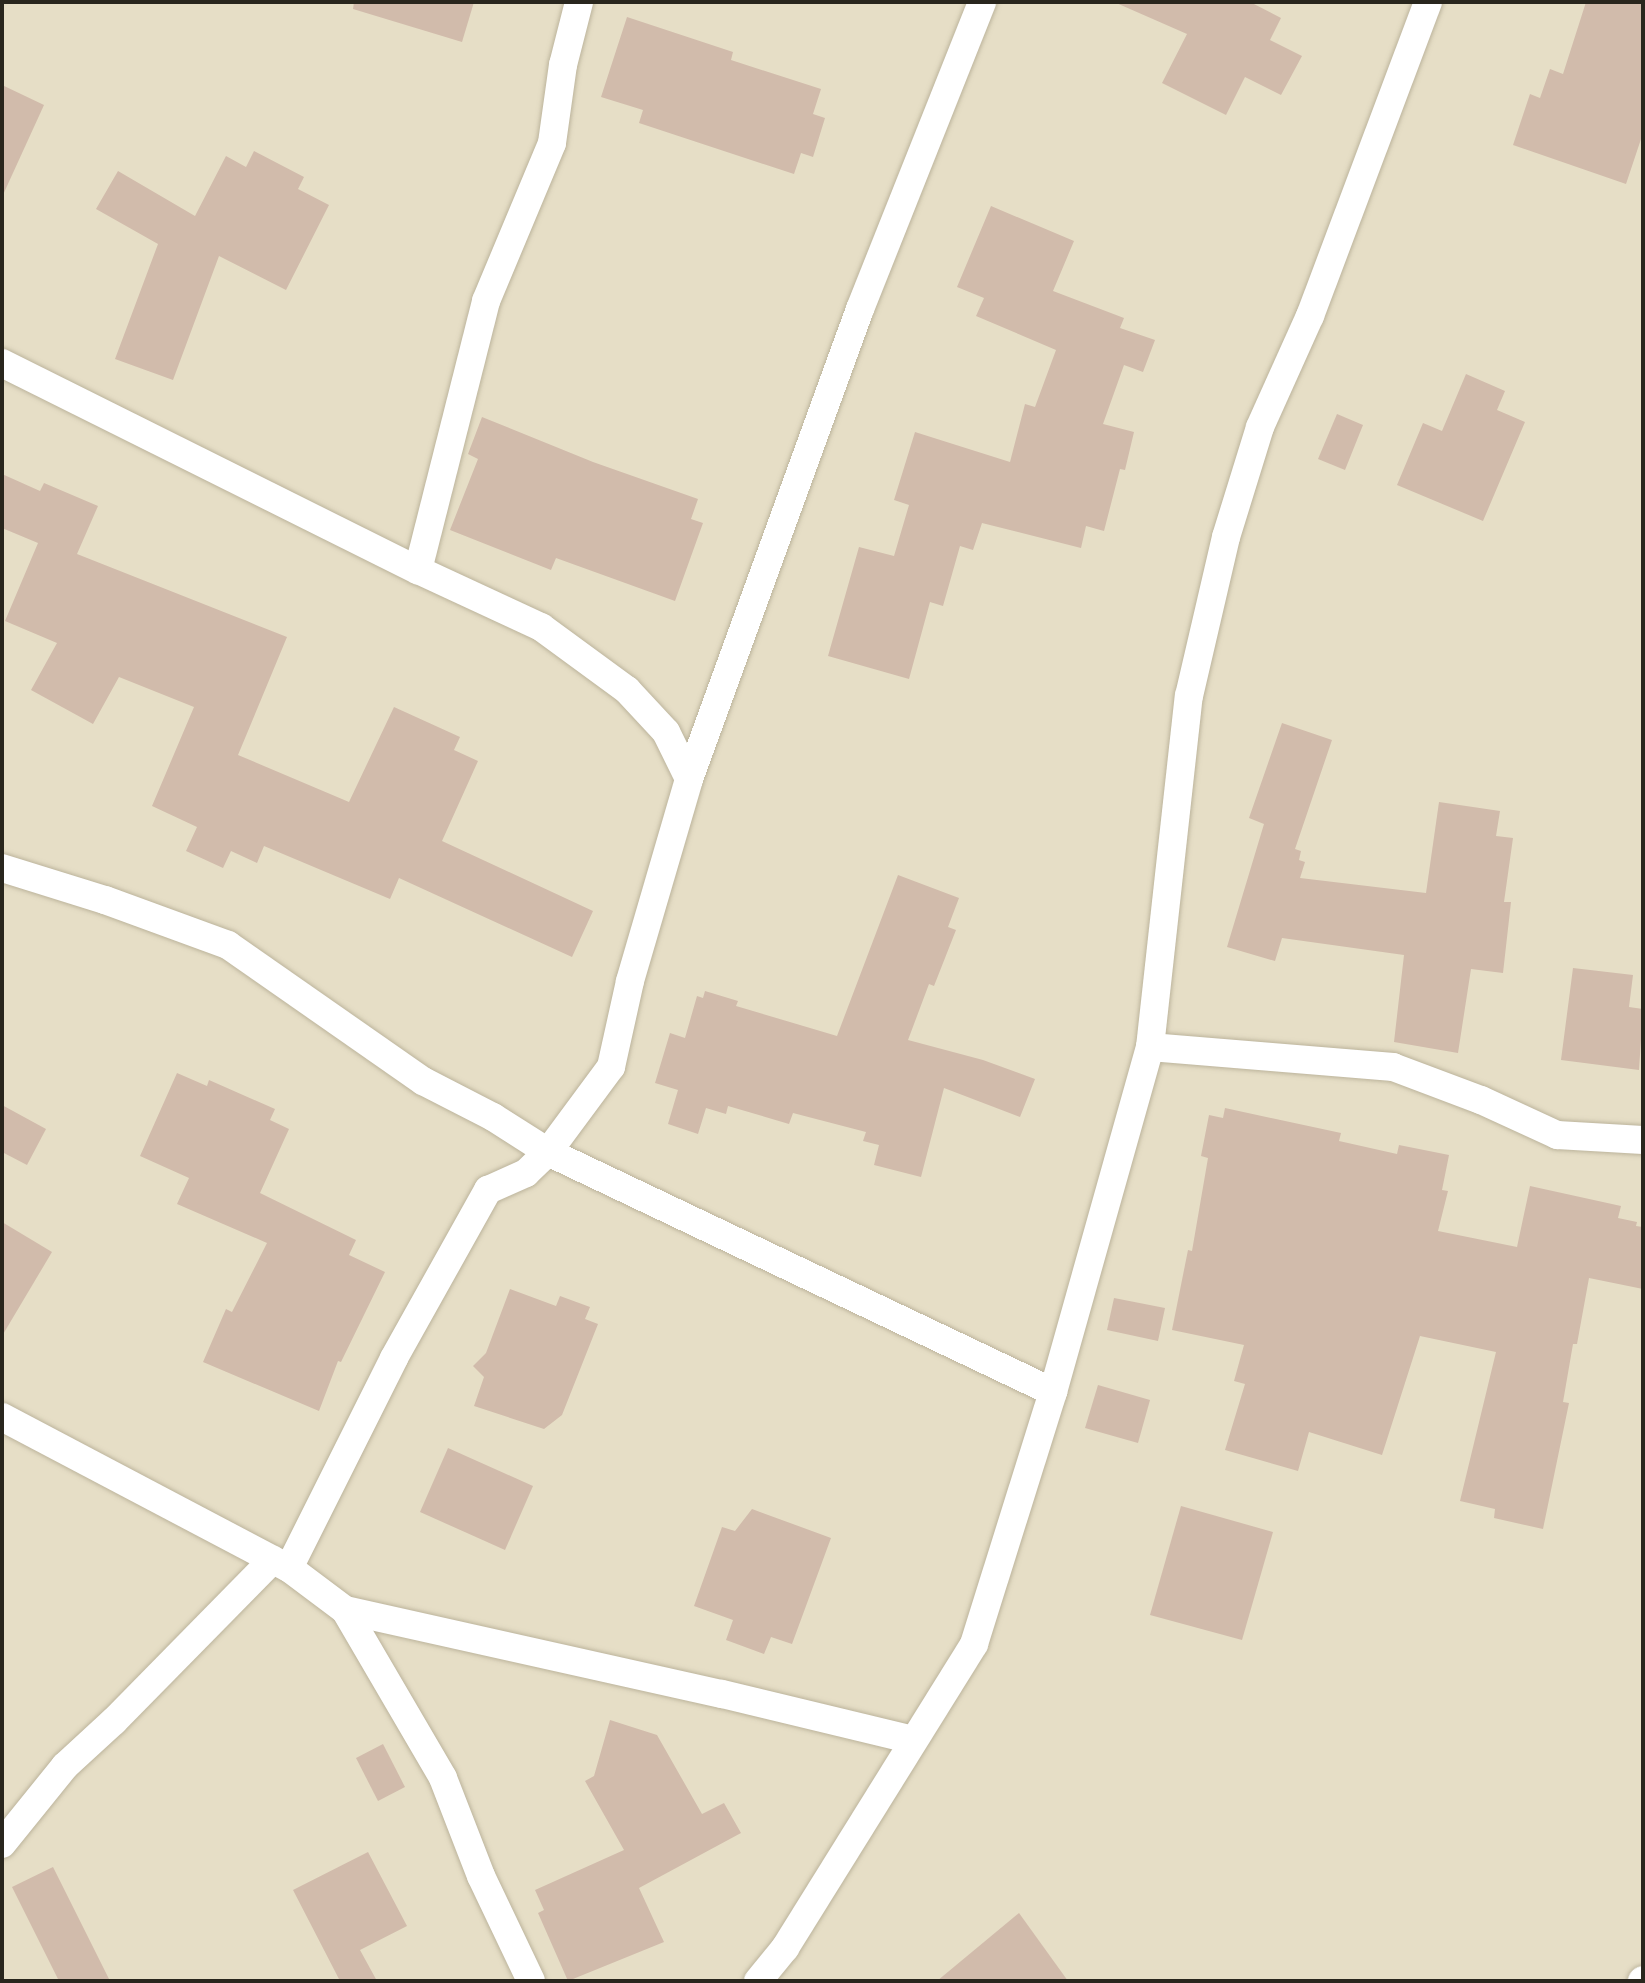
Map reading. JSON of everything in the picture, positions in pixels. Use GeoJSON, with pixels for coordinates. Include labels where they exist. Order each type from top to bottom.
{"type":"FeatureCollection","features":[{"type":"Feature","properties":{"kind":"street"},"geometry":{"type":"LineString","coordinates":[[418,570],[486,301],[552,143],[563,65],[579,2]]}},
{"type":"Feature","properties":{"kind":"street"},"geometry":{"type":"LineString","coordinates":[[2,1844],[65,1766],[280,1564],[488,1190],[526,1173],[548,1152],[611,1067],[630,981],[689,779],[860,309],[982,2]]}},
{"type":"Feature","properties":{"kind":"street"},"geometry":{"type":"LineString","coordinates":[[758,1981],[785,1948],[974,1644],[1053,1392],[1150,1047],[1189,696],[1226,537],[1260,427],[1310,316],[1428,2]]}},
{"type":"Feature","properties":{"kind":"street"},"geometry":{"type":"LineString","coordinates":[[2,363],[418,570],[541,627],[627,690],[666,732],[689,779]]}},
{"type":"Feature","properties":{"kind":"street"},"geometry":{"type":"LineString","coordinates":[[2,868],[105,900],[228,945],[423,1081],[493,1117],[548,1152],[1053,1392]]}},
{"type":"Feature","properties":{"kind":"street"},"geometry":{"type":"LineString","coordinates":[[1150,1047],[1393,1067],[1481,1100],[1557,1135],[1643,1140]]}},
{"type":"Feature","properties":{"kind":"street"},"geometry":{"type":"LineString","coordinates":[[2,1417],[280,1564],[345,1610],[913,1740]]}},
{"type":"Feature","properties":{"kind":"street"},"geometry":{"type":"LineString","coordinates":[[345,1610],[443,1778],[481,1876],[531,1981]]}},
{"type":"Feature","properties":{"kind":"building"},"geometry":{"type":"Polygon","coordinates":[[[354,2],[474,2],[462,42],[353,9],[354,2]]]}},
{"type":"Feature","properties":{"kind":"building"},"geometry":{"type":"Polygon","coordinates":[[[1114,2],[1250,2],[1281,18],[1270,40],[1302,56],[1281,95],[1245,77],[1226,115],[1162,83],[1187,34],[1114,2]]]}},
{"type":"Feature","properties":{"kind":"building"},"geometry":{"type":"Polygon","coordinates":[[[1586,2],[1643,2],[1643,133],[1626,184],[1513,145],[1530,94],[1540,98],[1550,69],[1563,74],[1586,2]]]}},
{"type":"Feature","properties":{"kind":"building"},"geometry":{"type":"Polygon","coordinates":[[[627,17],[733,52],[731,60],[821,89],[813,114],[825,118],[813,157],[801,153],[794,174],[639,123],[643,110],[601,97],[627,17]]]}},
{"type":"Feature","properties":{"kind":"building"},"geometry":{"type":"Polygon","coordinates":[[[2,85],[44,105],[2,197],[2,85]]]}},
{"type":"Feature","properties":{"kind":"building"},"geometry":{"type":"Polygon","coordinates":[[[254,151],[304,177],[298,189],[329,205],[286,290],[219,256],[173,380],[115,359],[158,244],[96,209],[118,171],[195,216],[226,156],[246,167],[254,151]]]}},
{"type":"Feature","properties":{"kind":"building"},"geometry":{"type":"Polygon","coordinates":[[[991,206],[1074,241],[1053,291],[1124,318],[1120,328],[1155,340],[1143,372],[1124,365],[1103,424],[1134,432],[1125,470],[1120,469],[1104,531],[1086,526],[1081,548],[982,523],[973,550],[960,546],[943,606],[930,602],[909,679],[828,656],[859,547],[894,556],[909,505],[894,500],[915,432],[1010,462],[1025,404],[1035,407],[1056,350],[976,316],[984,298],[957,287],[991,206]]]}},
{"type":"Feature","properties":{"kind":"building"},"geometry":{"type":"Polygon","coordinates":[[[1466,374],[1505,391],[1497,410],[1525,422],[1483,521],[1397,485],[1423,423],[1442,431],[1466,374]]]}},
{"type":"Feature","properties":{"kind":"building"},"geometry":{"type":"Polygon","coordinates":[[[1337,414],[1363,425],[1345,470],[1318,459],[1337,414]]]}},
{"type":"Feature","properties":{"kind":"building"},"geometry":{"type":"Polygon","coordinates":[[[482,417],[593,462],[698,499],[691,519],[703,523],[675,601],[556,558],[551,570],[450,530],[478,459],[468,454],[482,417]]]}},
{"type":"Feature","properties":{"kind":"building"},"geometry":{"type":"Polygon","coordinates":[[[2,474],[40,491],[44,483],[98,506],[77,554],[287,637],[238,755],[349,802],[394,707],[460,737],[454,750],[478,761],[442,841],[593,911],[572,957],[399,878],[390,899],[264,846],[257,863],[231,851],[223,868],[186,851],[197,827],[152,806],[194,707],[119,677],[93,724],[31,690],[57,643],[5,621],[38,543],[2,528],[2,474]]]}},
{"type":"Feature","properties":{"kind":"building"},"geometry":{"type":"Polygon","coordinates":[[[1282,723],[1332,740],[1295,849],[1301,851],[1299,860],[1305,862],[1300,878],[1426,893],[1439,802],[1500,811],[1496,836],[1513,838],[1504,902],[1511,902],[1503,973],[1471,969],[1458,1053],[1394,1042],[1404,955],[1282,938],[1275,961],[1227,947],[1264,824],[1249,818],[1282,723]]]}},
{"type":"Feature","properties":{"kind":"building"},"geometry":{"type":"Polygon","coordinates":[[[898,875],[959,898],[948,927],[956,930],[934,986],[929,984],[908,1040],[983,1060],[1035,1079],[1020,1117],[944,1088],[921,1177],[874,1165],[879,1145],[863,1141],[866,1132],[793,1113],[789,1124],[728,1106],[726,1114],[706,1108],[698,1134],[668,1124],[678,1090],[655,1083],[670,1033],[685,1038],[697,996],[703,998],[705,991],[738,1001],[736,1006],[837,1036],[898,875]]]}},
{"type":"Feature","properties":{"kind":"building"},"geometry":{"type":"Polygon","coordinates":[[[1573,968],[1633,975],[1629,1007],[1643,1009],[1639,1070],[1561,1060],[1573,968]]]}},
{"type":"Feature","properties":{"kind":"building"},"geometry":{"type":"Polygon","coordinates":[[[177,1073],[207,1086],[209,1080],[275,1109],[270,1120],[289,1129],[260,1193],[356,1240],[349,1255],[385,1272],[341,1362],[338,1361],[319,1411],[203,1362],[226,1309],[232,1312],[267,1243],[177,1204],[189,1178],[140,1156],[177,1073]]]}},
{"type":"Feature","properties":{"kind":"building"},"geometry":{"type":"Polygon","coordinates":[[[2,1105],[46,1129],[27,1165],[2,1152],[2,1105]]]}},
{"type":"Feature","properties":{"kind":"building"},"geometry":{"type":"Polygon","coordinates":[[[1225,1108],[1341,1133],[1339,1141],[1397,1154],[1399,1145],[1449,1155],[1442,1190],[1448,1191],[1438,1231],[1517,1247],[1530,1186],[1621,1206],[1618,1218],[1637,1222],[1636,1226],[1643,1227],[1643,1289],[1589,1278],[1577,1344],[1573,1344],[1563,1402],[1569,1403],[1543,1529],[1494,1518],[1495,1509],[1460,1501],[1496,1352],[1420,1336],[1382,1455],[1309,1432],[1298,1471],[1225,1450],[1245,1384],[1234,1381],[1244,1345],[1172,1330],[1188,1250],[1192,1251],[1208,1158],[1201,1156],[1209,1115],[1223,1118],[1225,1108]]]}},
{"type":"Feature","properties":{"kind":"building"},"geometry":{"type":"Polygon","coordinates":[[[2,1222],[52,1252],[2,1336],[2,1222]]]}},
{"type":"Feature","properties":{"kind":"building"},"geometry":{"type":"Polygon","coordinates":[[[510,1289],[556,1306],[560,1296],[590,1307],[585,1319],[598,1324],[562,1415],[544,1429],[474,1406],[484,1377],[473,1366],[486,1353],[510,1289]]]}},
{"type":"Feature","properties":{"kind":"building"},"geometry":{"type":"Polygon","coordinates":[[[1114,1298],[1165,1308],[1158,1341],[1107,1330],[1114,1298]]]}},
{"type":"Feature","properties":{"kind":"building"},"geometry":{"type":"Polygon","coordinates":[[[1098,1385],[1150,1400],[1138,1443],[1085,1428],[1098,1385]]]}},
{"type":"Feature","properties":{"kind":"building"},"geometry":{"type":"Polygon","coordinates":[[[448,1448],[533,1486],[505,1550],[420,1512],[448,1448]]]}},
{"type":"Feature","properties":{"kind":"building"},"geometry":{"type":"Polygon","coordinates":[[[1181,1506],[1273,1532],[1242,1640],[1150,1615],[1181,1506]]]}},
{"type":"Feature","properties":{"kind":"building"},"geometry":{"type":"Polygon","coordinates":[[[752,1509],[831,1538],[792,1644],[771,1637],[764,1654],[726,1640],[733,1620],[694,1606],[722,1527],[735,1531],[752,1509]]]}},
{"type":"Feature","properties":{"kind":"building"},"geometry":{"type":"Polygon","coordinates":[[[610,1720],[657,1735],[702,1814],[724,1803],[741,1833],[639,1888],[664,1942],[568,1981],[538,1913],[544,1910],[535,1890],[624,1850],[585,1781],[594,1776],[610,1720]]]}},
{"type":"Feature","properties":{"kind":"building"},"geometry":{"type":"Polygon","coordinates":[[[383,1744],[405,1787],[378,1801],[356,1758],[383,1744]]]}},
{"type":"Feature","properties":{"kind":"building"},"geometry":{"type":"Polygon","coordinates":[[[368,1852],[407,1926],[360,1950],[377,1981],[340,1981],[293,1890],[368,1852]]]}},
{"type":"Feature","properties":{"kind":"building"},"geometry":{"type":"Polygon","coordinates":[[[53,1867],[110,1981],[59,1981],[12,1887],[53,1867]]]}},
{"type":"Feature","properties":{"kind":"building"},"geometry":{"type":"Polygon","coordinates":[[[1019,1913],[1068,1981],[937,1981],[1019,1913]]]}}]}
